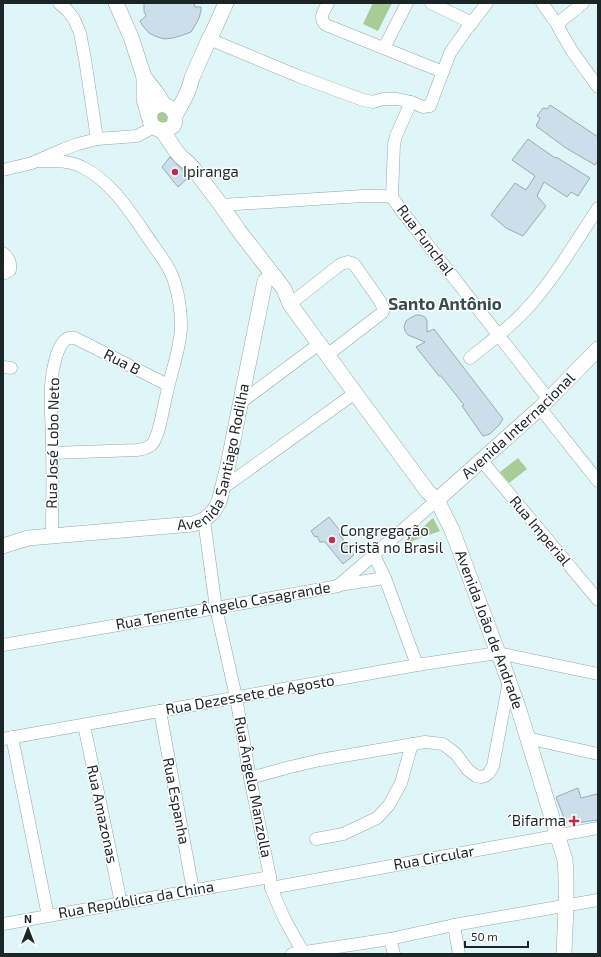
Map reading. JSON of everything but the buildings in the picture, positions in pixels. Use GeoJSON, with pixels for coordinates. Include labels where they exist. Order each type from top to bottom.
{"type":"FeatureCollection","features":[{"type":"Feature","properties":{"kind":"main road","name":"Avenida João de Andrade"},"geometry":{"type":"LineString","coordinates":[[116,3],[131,37],[144,77],[144,99],[163,118],[178,155],[186,161],[221,205],[284,289],[284,298]]}},
{"type":"Feature","properties":{"kind":"main road"},"geometry":{"type":"LineString","coordinates":[[163,118],[185,98],[209,39],[226,3]]}},
{"type":"Feature","properties":{"kind":"main road","name":"Avenida João de Andrade"},"geometry":{"type":"LineString","coordinates":[[239,231],[246,252],[265,281],[284,298],[428,492],[437,500],[452,530],[508,680],[566,860],[567,876],[564,954]]}},
{"type":"Feature","properties":{"kind":"main road","name":"Avenida Santiago Rodilha"},"geometry":{"type":"LineString","coordinates":[[3,546],[28,538],[193,524],[204,520],[213,512],[219,502],[223,488],[265,281]]}},
{"type":"Feature","properties":{"kind":"main road"},"geometry":{"type":"LineString","coordinates":[[261,300],[270,294],[284,298]]}},
{"type":"Feature","properties":{"kind":"main road","name":"Avenida Internacional"},"geometry":{"type":"LineString","coordinates":[[437,500],[545,404],[597,354]]}},
{"type":"Feature","properties":{"kind":"street"},"geometry":{"type":"LineString","coordinates":[[59,3],[67,10],[74,20],[80,33],[97,139]]}},
{"type":"Feature","properties":{"kind":"street"},"geometry":{"type":"LineString","coordinates":[[328,3],[322,20],[326,25],[443,72]]}},
{"type":"Feature","properties":{"kind":"street"},"geometry":{"type":"LineString","coordinates":[[384,48],[407,3]]}},
{"type":"Feature","properties":{"kind":"street"},"geometry":{"type":"LineString","coordinates":[[431,3],[472,23]]}},
{"type":"Feature","properties":{"kind":"street"},"geometry":{"type":"LineString","coordinates":[[209,39],[298,76],[357,98],[373,102],[382,99],[397,99],[411,102],[423,108],[430,106],[450,53],[487,3]]}},
{"type":"Feature","properties":{"kind":"street"},"geometry":{"type":"LineString","coordinates":[[542,3],[557,24],[572,51],[598,87]]}},
{"type":"Feature","properties":{"kind":"street"},"geometry":{"type":"LineString","coordinates":[[557,24],[583,3]]}},
{"type":"Feature","properties":{"kind":"street"},"geometry":{"type":"LineString","coordinates":[[392,197],[394,144],[411,102]]}},
{"type":"Feature","properties":{"kind":"street"},"geometry":{"type":"LineString","coordinates":[[3,170],[38,161],[64,149],[97,139],[136,136],[163,118]]}},
{"type":"Feature","properties":{"kind":"street"},"geometry":{"type":"LineString","coordinates":[[38,161],[73,163],[82,166],[92,172],[107,185],[120,199],[166,266],[175,283],[181,326],[180,340],[156,438],[150,446],[137,450],[52,453]]}},
{"type":"Feature","properties":{"kind":"street","name":"Rua Funchal"},"geometry":{"type":"LineString","coordinates":[[221,205],[363,196],[392,197],[498,335],[598,481]]}},
{"type":"Feature","properties":{"kind":"street"},"geometry":{"type":"LineString","coordinates":[[470,358],[528,308],[552,277],[598,208]]}},
{"type":"Feature","properties":{"kind":"street"},"geometry":{"type":"LineString","coordinates":[[3,253],[9,258],[11,263],[7,272]]}},
{"type":"Feature","properties":{"kind":"street"},"geometry":{"type":"LineString","coordinates":[[240,403],[383,311],[383,306],[380,301],[354,264],[348,262],[341,264],[284,298]]}},
{"type":"Feature","properties":{"kind":"street","name":"Rua José Lobo Neto"},"geometry":{"type":"LineString","coordinates":[[52,536],[51,386],[53,371],[62,343],[68,338],[75,338]]}},
{"type":"Feature","properties":{"kind":"street","name":"Rua B"},"geometry":{"type":"LineString","coordinates":[[75,338],[168,385]]}},
{"type":"Feature","properties":{"kind":"street"},"geometry":{"type":"LineString","coordinates":[[223,488],[355,393]]}},
{"type":"Feature","properties":{"kind":"street","name":"Rua Imperial"},"geometry":{"type":"LineString","coordinates":[[482,461],[598,600]]}},
{"type":"Feature","properties":{"kind":"street","name":"Rua Tenente Ângelo Casagrande"},"geometry":{"type":"LineString","coordinates":[[3,645],[338,586],[437,500]]}},
{"type":"Feature","properties":{"kind":"street","name":"Rua Ângelo Manzolla"},"geometry":{"type":"LineString","coordinates":[[204,520],[216,608],[236,698],[270,882],[284,920],[300,953]]}},
{"type":"Feature","properties":{"kind":"street"},"geometry":{"type":"LineString","coordinates":[[374,555],[385,578],[417,666]]}},
{"type":"Feature","properties":{"kind":"street"},"geometry":{"type":"LineString","coordinates":[[338,586],[385,578]]}},
{"type":"Feature","properties":{"kind":"street","name":"Rua Dezessete de Agosto"},"geometry":{"type":"LineString","coordinates":[[7,738],[498,653],[598,674]]}},
{"type":"Feature","properties":{"kind":"street"},"geometry":{"type":"LineString","coordinates":[[250,778],[320,760],[425,742],[443,744],[456,754],[468,770],[473,774],[481,777],[485,776],[489,773],[493,766],[508,680]]}},
{"type":"Feature","properties":{"kind":"street","name":"Rua Espanha"},"geometry":{"type":"LineString","coordinates":[[160,711],[193,890]]}},
{"type":"Feature","properties":{"kind":"street","name":"Rua Amazonas"},"geometry":{"type":"LineString","coordinates":[[84,725],[121,903]]}},
{"type":"Feature","properties":{"kind":"street"},"geometry":{"type":"LineString","coordinates":[[7,738],[48,916]]}},
{"type":"Feature","properties":{"kind":"street"},"geometry":{"type":"LineString","coordinates":[[527,738],[598,754]]}},
{"type":"Feature","properties":{"kind":"street"},"geometry":{"type":"LineString","coordinates":[[316,839],[343,834],[377,818],[389,805],[401,783],[412,744]]}},
{"type":"Feature","properties":{"kind":"street","name":"Rua Circular"},"geometry":{"type":"LineString","coordinates":[[270,882],[598,828]]}},
{"type":"Feature","properties":{"kind":"street","name":"Rua República da China"},"geometry":{"type":"LineString","coordinates":[[3,924],[193,890],[270,882]]}},
{"type":"Feature","properties":{"kind":"street"},"geometry":{"type":"LineString","coordinates":[[300,953],[390,939],[454,925],[598,900]]}},
{"type":"Feature","properties":{"kind":"street"},"geometry":{"type":"LineString","coordinates":[[454,925],[459,954]]}},
{"type":"Feature","properties":{"kind":"street"},"geometry":{"type":"LineString","coordinates":[[390,939],[394,954]]}},
{"type":"Feature","properties":{"kind":"green space"},"geometry":{"type":"Polygon","coordinates":[[[373,3],[392,3],[378,31],[363,24],[373,3]]]}},
{"type":"Feature","properties":{"kind":"green space"},"geometry":{"type":"Polygon","coordinates":[[[161,109],[166,110],[168,118],[166,126],[157,122],[157,115],[161,109]]]}},
{"type":"Feature","properties":{"kind":"green space"},"geometry":{"type":"Polygon","coordinates":[[[518,458],[527,469],[509,483],[500,472],[518,458]]]}},
{"type":"Feature","properties":{"kind":"green space"},"geometry":{"type":"Polygon","coordinates":[[[433,518],[440,531],[404,544],[433,518]]]}},
{"type":"Feature","properties":{"kind":"place","name":"Ipiranga"},"geometry":{"type":"Point","coordinates":[175,172]}},
{"type":"Feature","properties":{"kind":"place","name":"Congregação Cristã no Brasil"},"geometry":{"type":"Point","coordinates":[332,540]}},
{"type":"Feature","properties":{"kind":"place","name":"´Bifarma"},"geometry":{"type":"Point","coordinates":[574,821]}},
{"type":"Feature","properties":{"kind":"district","name":"Santo Antônio"},"geometry":{"type":"Point","coordinates":[445,304]}}]}
